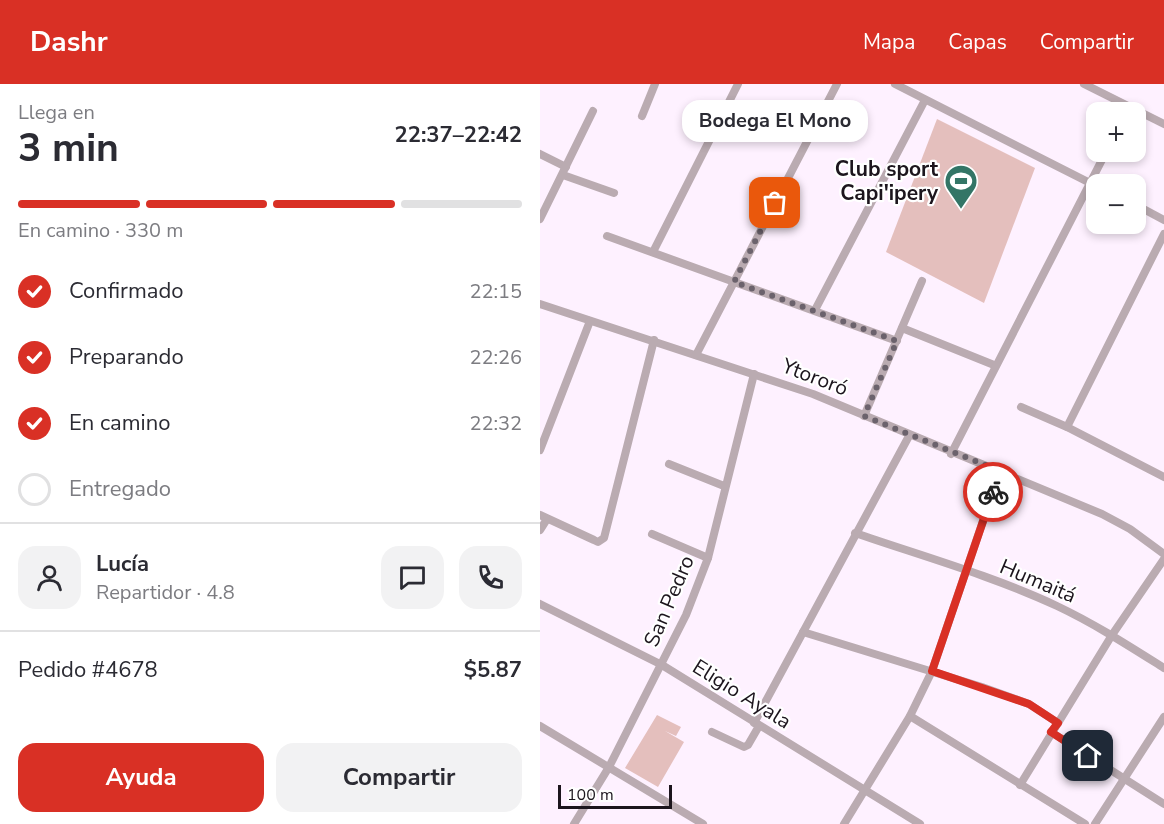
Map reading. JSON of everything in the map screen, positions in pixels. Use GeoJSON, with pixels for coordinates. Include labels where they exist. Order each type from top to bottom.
{"type":"FeatureCollection","features":[{"type":"Feature","properties":{"kind":"street"},"geometry":{"type":"LineString","coordinates":[[642,116],[655,84]]}},
{"type":"Feature","properties":{"kind":"street"},"geometry":{"type":"LineString","coordinates":[[653,252],[738,84]]}},
{"type":"Feature","properties":{"kind":"street"},"geometry":{"type":"LineString","coordinates":[[696,355],[837,84]]}},
{"type":"Feature","properties":{"kind":"street"},"geometry":{"type":"LineString","coordinates":[[895,84],[1086,180]]}},
{"type":"Feature","properties":{"kind":"street"},"geometry":{"type":"LineString","coordinates":[[1084,84],[1114,102]]}},
{"type":"Feature","properties":{"kind":"street"},"geometry":{"type":"LineString","coordinates":[[815,310],[925,100]]}},
{"type":"Feature","properties":{"kind":"street"},"geometry":{"type":"LineString","coordinates":[[540,219],[593,111]]}},
{"type":"Feature","properties":{"kind":"street"},"geometry":{"type":"LineString","coordinates":[[1146,117],[1164,124]]}},
{"type":"Feature","properties":{"kind":"street"},"geometry":{"type":"LineString","coordinates":[[540,154],[564,171],[614,193]]}},
{"type":"Feature","properties":{"kind":"street"},"geometry":{"type":"LineString","coordinates":[[951,454],[994,365],[1086,197]]}},
{"type":"Feature","properties":{"kind":"street"},"geometry":{"type":"LineString","coordinates":[[1146,211],[1164,220]]}},
{"type":"Feature","properties":{"kind":"street"},"geometry":{"type":"LineString","coordinates":[[1067,427],[1164,234]]}},
{"type":"Feature","properties":{"kind":"street"},"geometry":{"type":"LineString","coordinates":[[607,236],[897,341]]}},
{"type":"Feature","properties":{"kind":"street"},"geometry":{"type":"LineString","coordinates":[[864,416],[922,281]]}},
{"type":"Feature","properties":{"kind":"street","name":"Ytororó"},"geometry":{"type":"LineString","coordinates":[[540,304],[813,394],[951,454],[1000,471],[1102,514],[1130,529],[1164,556]]}},
{"type":"Feature","properties":{"kind":"street"},"geometry":{"type":"LineString","coordinates":[[540,450],[543,432],[590,321]]}},
{"type":"Feature","properties":{"kind":"street"},"geometry":{"type":"LineString","coordinates":[[902,328],[994,365]]}},
{"type":"Feature","properties":{"kind":"street"},"geometry":{"type":"LineString","coordinates":[[540,530],[544,517],[598,542],[604,538],[654,340]]}},
{"type":"Feature","properties":{"kind":"street","name":"San Pedro"},"geometry":{"type":"LineString","coordinates":[[574,824],[609,768],[686,615],[708,558],[724,486],[754,374]]}},
{"type":"Feature","properties":{"kind":"street"},"geometry":{"type":"LineString","coordinates":[[1021,407],[1067,427],[1162,475],[1164,465]]}},
{"type":"Feature","properties":{"kind":"street"},"geometry":{"type":"LineString","coordinates":[[712,732],[744,747],[747,745],[803,632],[909,436]]}},
{"type":"Feature","properties":{"kind":"street"},"geometry":{"type":"LineString","coordinates":[[669,464],[724,486]]}},
{"type":"Feature","properties":{"kind":"street"},"geometry":{"type":"LineString","coordinates":[[844,824],[866,792],[910,716],[932,671],[1000,471]]}},
{"type":"Feature","properties":{"kind":"street","name":"Humaitá"},"geometry":{"type":"LineString","coordinates":[[855,533],[967,571],[1056,606],[1112,635],[1164,668]]}},
{"type":"Feature","properties":{"kind":"street"},"geometry":{"type":"LineString","coordinates":[[652,534],[708,558]]}},
{"type":"Feature","properties":{"kind":"street"},"geometry":{"type":"LineString","coordinates":[[1020,785],[1051,732],[1164,556]]}},
{"type":"Feature","properties":{"kind":"street","name":"Eligio Ayala"},"geometry":{"type":"LineString","coordinates":[[540,604],[662,664],[920,824]]}},
{"type":"Feature","properties":{"kind":"street"},"geometry":{"type":"LineString","coordinates":[[803,632],[932,671],[1029,704],[1058,723]]}},
{"type":"Feature","properties":{"kind":"street"},"geometry":{"type":"LineString","coordinates":[[910,716],[1085,824]]}},
{"type":"Feature","properties":{"kind":"street"},"geometry":{"type":"LineString","coordinates":[[1095,824],[1164,717]]}},
{"type":"Feature","properties":{"kind":"street"},"geometry":{"type":"LineString","coordinates":[[540,726],[703,824]]}},
{"type":"Feature","properties":{"kind":"street"},"geometry":{"type":"LineString","coordinates":[[1051,732],[1164,804]]}},
{"type":"Feature","properties":{"kind":"shaded area","name":"Club sport Capi'ipery"},"geometry":{"type":"Polygon","coordinates":[[[937,119],[1035,168],[984,303],[886,252],[937,119]]]}},
{"type":"Feature","properties":{"kind":"shaded area"},"geometry":{"type":"Polygon","coordinates":[[[657,715],[681,727],[676,736],[665,731],[684,742],[658,787],[625,768],[657,715]]]}},
{"type":"Feature","properties":{"kind":"way so far"},"geometry":{"type":"LineString","coordinates":[[775,203],[734,282],[897,341],[864,416],[951,454],[1000,471],[993,492]]}},
{"type":"Feature","properties":{"kind":"place","name":"Bodega El Mono"},"geometry":{"type":"Point","coordinates":[775,203]}},
{"type":"Feature","properties":{"kind":"place","name":"Club sport Capi'ipery"},"geometry":{"type":"Point","coordinates":[961,210]}},
{"type":"Feature","properties":{"kind":"route"},"geometry":{"type":"LineString","coordinates":[[993,492],[932,671],[1029,704],[1058,723],[1051,732],[1088,756]]}}]}
